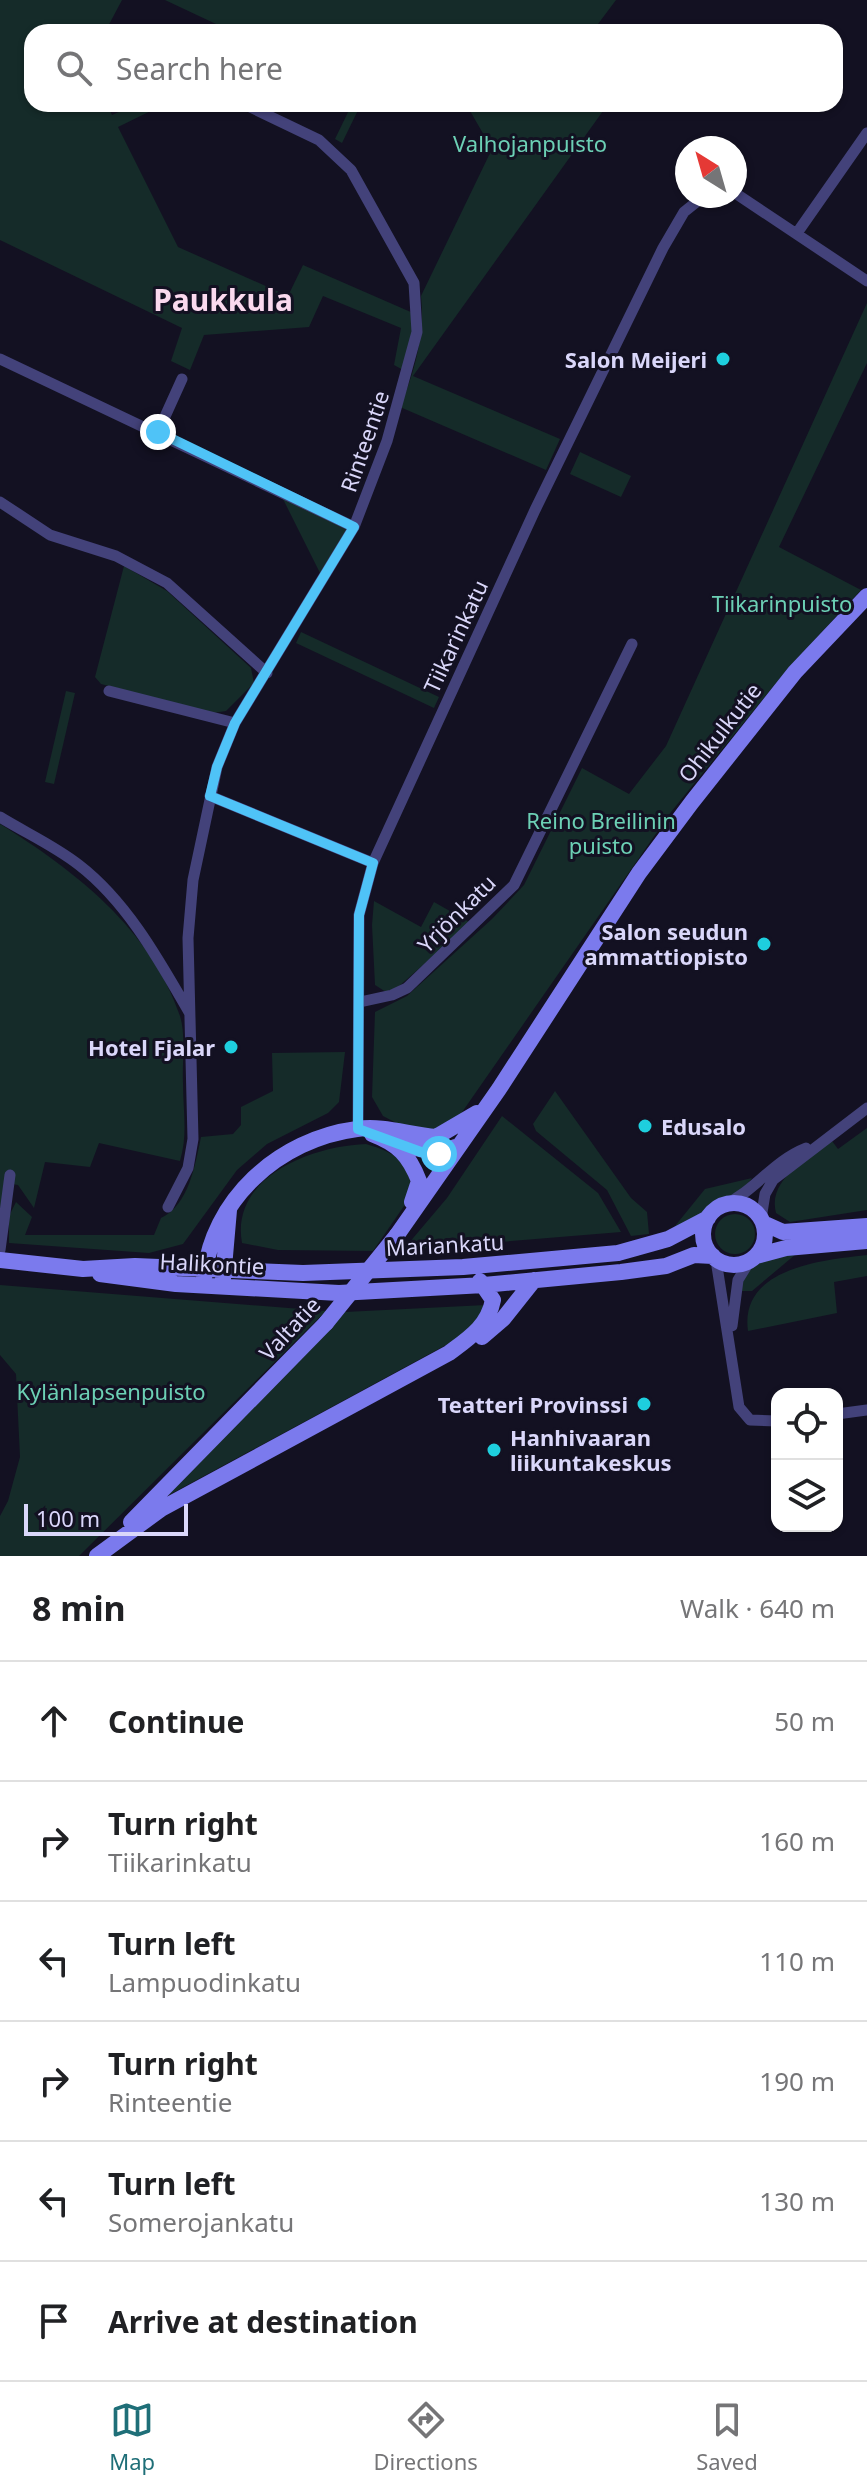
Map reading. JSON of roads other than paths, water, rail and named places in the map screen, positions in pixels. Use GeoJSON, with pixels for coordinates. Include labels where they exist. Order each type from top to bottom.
{"type":"FeatureCollection","features":[{"type":"Feature","properties":{"kind":"main road","name":"Ohikulkutie"},"geometry":{"type":"LineString","coordinates":[[486,1107],[639,873],[795,672],[867,596]]}},
{"type":"Feature","properties":{"kind":"main road"},"geometry":{"type":"LineString","coordinates":[[204,1277],[214,1231],[254,1179],[286,1151],[321,1136],[358,1129],[386,1128],[436,1137],[486,1107]]}},
{"type":"Feature","properties":{"kind":"main road","name":"Valtatie"},"geometry":{"type":"LineString","coordinates":[[97,1556],[326,1323],[400,1230],[486,1107]]}},
{"type":"Feature","properties":{"kind":"main road"},"geometry":{"type":"LineString","coordinates":[[358,1129],[439,1154],[458,1145]]}},
{"type":"Feature","properties":{"kind":"main road"},"geometry":{"type":"LineString","coordinates":[[392,1142],[411,1159],[419,1181],[400,1230]]}},
{"type":"Feature","properties":{"kind":"main road"},"geometry":{"type":"LineString","coordinates":[[867,1226],[796,1233],[776,1231],[745,1205],[724,1205],[708,1218],[704,1239],[715,1258],[733,1265],[786,1248],[867,1241]]}},
{"type":"Feature","properties":{"kind":"main road"},"geometry":{"type":"LineString","coordinates":[[223,1278],[230,1209]]}},
{"type":"Feature","properties":{"kind":"main road","name":"Mariankatu"},"geometry":{"type":"LineString","coordinates":[[179,1268],[204,1277],[223,1278],[251,1271],[303,1273],[463,1267],[618,1253],[668,1239],[708,1218]]}},
{"type":"Feature","properties":{"kind":"main road"},"geometry":{"type":"LineString","coordinates":[[753,1259],[764,1241],[762,1221]]}},
{"type":"Feature","properties":{"kind":"main road"},"geometry":{"type":"LineString","coordinates":[[228,1249],[251,1271]]}},
{"type":"Feature","properties":{"kind":"main road"},"geometry":{"type":"LineString","coordinates":[[179,1268],[208,1250]]}},
{"type":"Feature","properties":{"kind":"main road","name":"Mariankatu"},"geometry":{"type":"LineString","coordinates":[[339,1293],[484,1285],[654,1268],[694,1255],[715,1258]]}},
{"type":"Feature","properties":{"kind":"main road","name":"Halikontie"},"geometry":{"type":"LineString","coordinates":[[0,1260],[83,1269],[133,1280],[204,1277]]}},
{"type":"Feature","properties":{"kind":"main road"},"geometry":{"type":"LineString","coordinates":[[449,1353],[476,1333],[491,1313],[493,1300],[484,1285],[463,1267]]}},
{"type":"Feature","properties":{"kind":"main road","name":"Halikontie"},"geometry":{"type":"LineString","coordinates":[[83,1269],[179,1268]]}},
{"type":"Feature","properties":{"kind":"main road","name":"Halikontie"},"geometry":{"type":"LineString","coordinates":[[223,1278],[339,1293]]}},
{"type":"Feature","properties":{"kind":"main road"},"geometry":{"type":"LineString","coordinates":[[97,1556],[161,1509],[493,1329],[534,1280]]}},
{"type":"Feature","properties":{"kind":"street","name":"Rinteentie"},"geometry":{"type":"LineString","coordinates":[[168,1207],[188,1168],[193,1139],[188,938],[193,880],[217,767],[235,723],[354,527],[373,485],[412,354],[418,310],[414,283],[366,194],[343,160],[319,140],[261,112]]}},
{"type":"Feature","properties":{"kind":"street"},"geometry":{"type":"LineString","coordinates":[[797,233],[867,133]]}},
{"type":"Feature","properties":{"kind":"street"},"geometry":{"type":"LineString","coordinates":[[747,201],[867,281]]}},
{"type":"Feature","properties":{"kind":"street","name":"Tiikarinkatu"},"geometry":{"type":"LineString","coordinates":[[358,1129],[359,915],[373,863],[535,510],[663,248],[688,208]]}},
{"type":"Feature","properties":{"kind":"street"},"geometry":{"type":"LineString","coordinates":[[0,359],[354,527]]}},
{"type":"Feature","properties":{"kind":"street"},"geometry":{"type":"LineString","coordinates":[[158,432],[182,379]]}},
{"type":"Feature","properties":{"kind":"street"},"geometry":{"type":"LineString","coordinates":[[0,502],[50,535],[116,556],[167,583],[267,673]]}},
{"type":"Feature","properties":{"kind":"street","name":"Yrjönkatu"},"geometry":{"type":"LineString","coordinates":[[360,1002],[392,995],[407,988],[514,885],[632,644]]}},
{"type":"Feature","properties":{"kind":"street"},"geometry":{"type":"LineString","coordinates":[[109,691],[235,723]]}},
{"type":"Feature","properties":{"kind":"street"},"geometry":{"type":"LineString","coordinates":[[210,796],[373,863]]}},
{"type":"Feature","properties":{"kind":"street"},"geometry":{"type":"LineString","coordinates":[[0,817],[68,857],[99,883],[144,938],[189,1012]]}},
{"type":"Feature","properties":{"kind":"street"},"geometry":{"type":"LineString","coordinates":[[762,1221],[765,1194],[773,1180],[814,1145],[867,1108]]}},
{"type":"Feature","properties":{"kind":"street"},"geometry":{"type":"LineString","coordinates":[[724,1205],[745,1194],[778,1163],[814,1145]]}},
{"type":"Feature","properties":{"kind":"street"},"geometry":{"type":"LineString","coordinates":[[0,1250],[10,1175]]}},
{"type":"Feature","properties":{"kind":"street"},"geometry":{"type":"LineString","coordinates":[[715,1258],[731,1335],[735,1388],[742,1412],[750,1420],[771,1421]]}},
{"type":"Feature","properties":{"kind":"street"},"geometry":{"type":"LineString","coordinates":[[731,1335],[738,1280],[753,1259]]}},
{"type":"Feature","properties":{"kind":"street"},"geometry":{"type":"LineString","coordinates":[[843,1413],[867,1410]]}},
{"type":"Feature","properties":{"kind":"place","name":"Salon Meijeri"},"geometry":{"type":"Point","coordinates":[723,359]}},
{"type":"Feature","properties":{"kind":"place","name":"Salon seudun ammattiopisto"},"geometry":{"type":"Point","coordinates":[764,944]}},
{"type":"Feature","properties":{"kind":"place","name":"Hotel Fjalar"},"geometry":{"type":"Point","coordinates":[231,1047]}},
{"type":"Feature","properties":{"kind":"place","name":"Edusalo"},"geometry":{"type":"Point","coordinates":[645,1126]}},
{"type":"Feature","properties":{"kind":"place","name":"Teatteri Provinssi"},"geometry":{"type":"Point","coordinates":[644,1404]}},
{"type":"Feature","properties":{"kind":"place","name":"Hanhivaaran liikuntakeskus"},"geometry":{"type":"Point","coordinates":[494,1450]}},
{"type":"Feature","properties":{"kind":"district","name":"Paukkula"},"geometry":{"type":"Point","coordinates":[223,299]}},
{"type":"Feature","properties":{"kind":"park label","name":"Valhojanpuisto"},"geometry":{"type":"Point","coordinates":[530,143]}},
{"type":"Feature","properties":{"kind":"park label","name":"Tiikarinpuisto"},"geometry":{"type":"Point","coordinates":[782,603]}},
{"type":"Feature","properties":{"kind":"park label","name":"Reino Breilinin puisto"},"geometry":{"type":"Point","coordinates":[601,832]}},
{"type":"Feature","properties":{"kind":"park label","name":"Kylänlapsenpuisto"},"geometry":{"type":"Point","coordinates":[111,1391]}}]}
